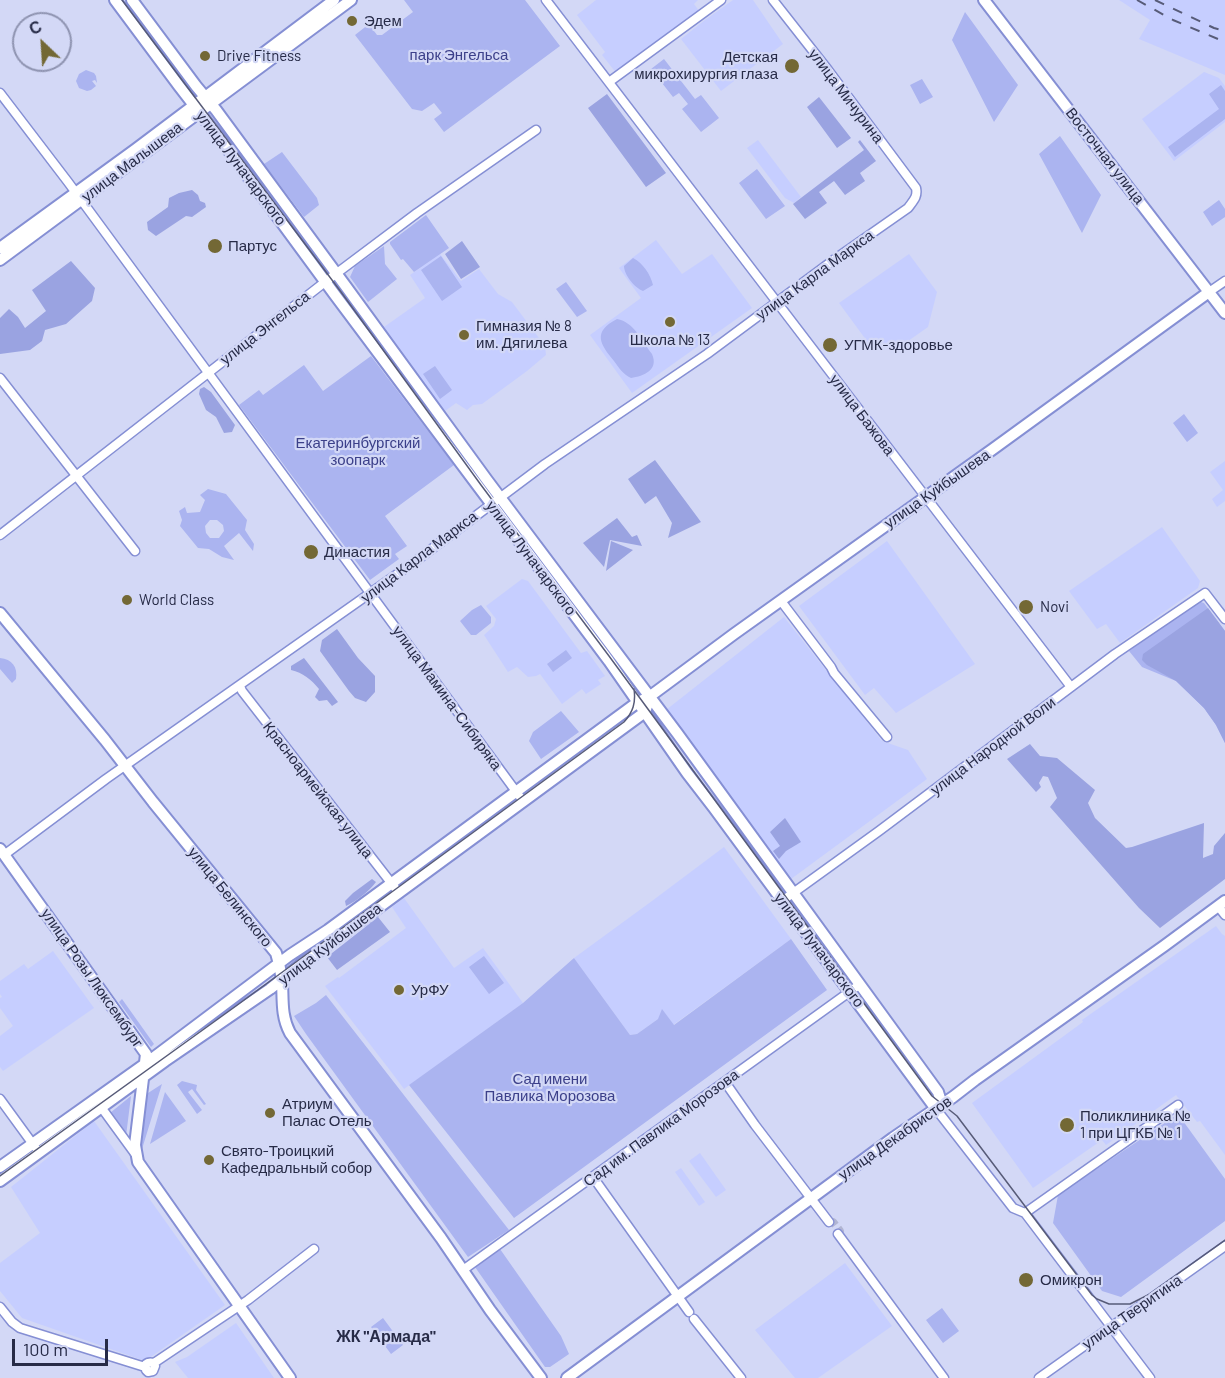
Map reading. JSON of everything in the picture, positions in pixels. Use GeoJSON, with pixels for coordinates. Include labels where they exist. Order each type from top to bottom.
{"type":"FeatureCollection","features":[{"type":"Feature","properties":{"kind":"main road","name":"улица Луначарского"},"geometry":{"type":"LineString","coordinates":[[115,0],[325,282],[617,652],[793,894],[854,988]]}},
{"type":"Feature","properties":{"kind":"main road","name":"улица Луначарского"},"geometry":{"type":"LineString","coordinates":[[132,0],[337,273],[687,773],[782,902],[938,1092],[939,1107]]}},
{"type":"Feature","properties":{"kind":"main road","name":"улица Малышева"},"geometry":{"type":"LineString","coordinates":[[208,101],[334,0]]}},
{"type":"Feature","properties":{"kind":"main road","name":"улица Малышева"},"geometry":{"type":"LineString","coordinates":[[0,260],[79,196],[351,0]]}},
{"type":"Feature","properties":{"kind":"main road","name":"Восточная улица"},"geometry":{"type":"LineString","coordinates":[[984,0],[1225,313]]}},
{"type":"Feature","properties":{"kind":"main road","name":"улица Малышева"},"geometry":{"type":"LineString","coordinates":[[0,248],[79,196]]}},
{"type":"Feature","properties":{"kind":"main road","name":"улица Куйбышева"},"geometry":{"type":"LineString","coordinates":[[0,1181],[36,1148],[148,1058],[328,930],[638,702],[650,697],[1209,292]]}},
{"type":"Feature","properties":{"kind":"main road","name":"улица Белинского"},"geometry":{"type":"LineString","coordinates":[[0,613],[276,953],[282,980],[283,1016],[290,1032],[541,1378]]}},
{"type":"Feature","properties":{"kind":"main road"},"geometry":{"type":"LineString","coordinates":[[645,712],[650,697]]}},
{"type":"Feature","properties":{"kind":"main road","name":"улица Куйбышева"},"geometry":{"type":"LineString","coordinates":[[0,1167],[36,1148],[101,1107],[206,1034],[645,712]]}},
{"type":"Feature","properties":{"kind":"main road","name":"улица Розы Люксембург"},"geometry":{"type":"LineString","coordinates":[[2,852],[148,1058],[137,1127],[136,1156]]}},
{"type":"Feature","properties":{"kind":"main road","name":"улица Декабристов"},"geometry":{"type":"LineString","coordinates":[[567,1378],[939,1107],[1223,908]]}},
{"type":"Feature","properties":{"kind":"main road"},"geometry":{"type":"LineString","coordinates":[[148,1058],[165,1061]]}},
{"type":"Feature","properties":{"kind":"main road"},"geometry":{"type":"LineString","coordinates":[[136,1156],[290,1378]]}},
{"type":"Feature","properties":{"kind":"street","name":"улица Бажова"},"geometry":{"type":"LineString","coordinates":[[546,0],[1071,687]]}},
{"type":"Feature","properties":{"kind":"street"},"geometry":{"type":"LineString","coordinates":[[609,82],[721,0]]}},
{"type":"Feature","properties":{"kind":"street","name":"улица Мичурина"},"geometry":{"type":"LineString","coordinates":[[772,0],[828,70],[916,188],[917,193]]}},
{"type":"Feature","properties":{"kind":"street","name":"улица Мамина-Сибиряка"},"geometry":{"type":"LineString","coordinates":[[0,93],[79,196],[523,801]]}},
{"type":"Feature","properties":{"kind":"street","name":"улица Энгельса"},"geometry":{"type":"LineString","coordinates":[[0,536],[325,282],[536,130]]}},
{"type":"Feature","properties":{"kind":"street","name":"улица Карла Маркса"},"geometry":{"type":"LineString","coordinates":[[2,852],[370,594],[559,453],[707,354],[908,208],[917,193]]}},
{"type":"Feature","properties":{"kind":"street","name":"улица Куйбышева"},"geometry":{"type":"LineString","coordinates":[[1209,292],[1225,281]]}},
{"type":"Feature","properties":{"kind":"street"},"geometry":{"type":"LineString","coordinates":[[0,378],[135,551]]}},
{"type":"Feature","properties":{"kind":"street","name":"улица Народной Воли"},"geometry":{"type":"LineString","coordinates":[[782,902],[1121,650],[1205,592],[1225,619]]}},
{"type":"Feature","properties":{"kind":"street"},"geometry":{"type":"LineString","coordinates":[[781,601],[834,673],[887,737]]}},
{"type":"Feature","properties":{"kind":"street","name":"Красноармейская улица"},"geometry":{"type":"LineString","coordinates":[[240,686],[399,893]]}},
{"type":"Feature","properties":{"kind":"street","name":"Сад им. Павлика Морозова"},"geometry":{"type":"LineString","coordinates":[[463,1270],[854,988]]}},
{"type":"Feature","properties":{"kind":"street"},"geometry":{"type":"LineString","coordinates":[[725,1082],[829,1222]]}},
{"type":"Feature","properties":{"kind":"street"},"geometry":{"type":"LineString","coordinates":[[0,1099],[36,1148]]}},
{"type":"Feature","properties":{"kind":"street"},"geometry":{"type":"LineString","coordinates":[[1025,1213],[1178,1105]]}},
{"type":"Feature","properties":{"kind":"street"},"geometry":{"type":"LineString","coordinates":[[101,1107],[136,1156]]}},
{"type":"Feature","properties":{"kind":"street","name":"улица Луначарского"},"geometry":{"type":"LineString","coordinates":[[939,1107],[944,1119],[1013,1208],[1025,1213],[1150,1378]]}},
{"type":"Feature","properties":{"kind":"street"},"geometry":{"type":"LineString","coordinates":[[593,1177],[691,1315],[741,1378]]}},
{"type":"Feature","properties":{"kind":"street"},"geometry":{"type":"LineString","coordinates":[[838,1234],[944,1378]]}},
{"type":"Feature","properties":{"kind":"street","name":"улица Тверитина"},"geometry":{"type":"LineString","coordinates":[[1039,1378],[1225,1246]]}},
{"type":"Feature","properties":{"kind":"street"},"geometry":{"type":"LineString","coordinates":[[0,1307],[20,1328],[145,1365],[240,1306],[314,1249]]}},
{"type":"Feature","properties":{"kind":"shaded area"},"geometry":{"type":"Polygon","coordinates":[[[596,0],[698,0],[694,4],[700,12],[617,74],[602,55],[605,52],[577,15],[596,0]]]}},
{"type":"Feature","properties":{"kind":"shaded area"},"geometry":{"type":"Polygon","coordinates":[[[733,0],[753,0],[783,44],[721,91],[681,39],[733,0]]]}},
{"type":"Feature","properties":{"kind":"shaded area"},"geometry":{"type":"Polygon","coordinates":[[[1119,0],[1225,0],[1225,75],[1139,39],[1150,20],[1119,0]]]}},
{"type":"Feature","properties":{"kind":"shaded area"},"geometry":{"type":"Polygon","coordinates":[[[1204,72],[1219,78],[1225,86],[1225,122],[1174,161],[1142,119],[1204,72]]]}},
{"type":"Feature","properties":{"kind":"shaded area"},"geometry":{"type":"Polygon","coordinates":[[[607,94],[666,173],[646,187],[588,108],[607,94]]]}},
{"type":"Feature","properties":{"kind":"shaded area"},"geometry":{"type":"Polygon","coordinates":[[[819,97],[851,138],[837,148],[807,107],[819,97]]]}},
{"type":"Feature","properties":{"kind":"shaded area"},"geometry":{"type":"Polygon","coordinates":[[[758,140],[801,197],[794,203],[785,198],[747,148],[758,140]]]}},
{"type":"Feature","properties":{"kind":"shaded area"},"geometry":{"type":"Polygon","coordinates":[[[860,140],[876,161],[860,173],[865,181],[845,195],[834,181],[819,192],[827,203],[805,219],[793,204],[864,150],[858,142],[860,140]]]}},
{"type":"Feature","properties":{"kind":"shaded area"},"geometry":{"type":"Polygon","coordinates":[[[192,190],[206,207],[192,217],[186,216],[156,236],[148,230],[147,222],[168,207],[169,198],[192,190]]]}},
{"type":"Feature","properties":{"kind":"shaded area","name":"Школа № 13"},"geometry":{"type":"Polygon","coordinates":[[[656,240],[682,274],[712,254],[752,308],[632,393],[590,335],[641,298],[619,268],[656,240]]]}},
{"type":"Feature","properties":{"kind":"shaded area"},"geometry":{"type":"Polygon","coordinates":[[[462,241],[480,267],[461,279],[445,254],[462,241]]]}},
{"type":"Feature","properties":{"kind":"shaded area","name":"Гимназия № 8 им. Дягилева"},"geometry":{"type":"Polygon","coordinates":[[[440,254],[461,281],[479,269],[498,294],[512,302],[545,346],[546,355],[527,371],[482,404],[473,405],[467,410],[456,403],[445,411],[384,327],[425,298],[410,275],[440,254]]]}},
{"type":"Feature","properties":{"kind":"shaded area"},"geometry":{"type":"Polygon","coordinates":[[[909,254],[937,292],[928,327],[894,351],[887,343],[875,352],[839,303],[909,254]]]}},
{"type":"Feature","properties":{"kind":"shaded area"},"geometry":{"type":"Polygon","coordinates":[[[71,261],[95,288],[92,301],[66,324],[45,330],[42,341],[30,350],[0,354],[0,318],[9,309],[25,328],[46,311],[32,290],[71,261]]]}},
{"type":"Feature","properties":{"kind":"shaded area"},"geometry":{"type":"Polygon","coordinates":[[[204,387],[211,392],[235,425],[232,432],[224,433],[216,417],[206,410],[199,394],[200,389],[204,387]]]}},
{"type":"Feature","properties":{"kind":"shaded area"},"geometry":{"type":"Polygon","coordinates":[[[655,460],[701,522],[668,538],[672,523],[656,496],[645,504],[628,479],[655,460]]]}},
{"type":"Feature","properties":{"kind":"shaded area"},"geometry":{"type":"Polygon","coordinates":[[[1225,461],[1225,501],[1217,507],[1212,499],[1223,490],[1210,472],[1225,461]]]}},
{"type":"Feature","properties":{"kind":"shaded area"},"geometry":{"type":"Polygon","coordinates":[[[617,518],[632,537],[637,535],[642,546],[610,540],[604,567],[583,543],[617,518]]]}},
{"type":"Feature","properties":{"kind":"shaded area"},"geometry":{"type":"Polygon","coordinates":[[[1162,527],[1200,581],[1198,588],[1120,643],[1106,624],[1097,629],[1069,591],[1162,527]]]}},
{"type":"Feature","properties":{"kind":"shaded area"},"geometry":{"type":"Polygon","coordinates":[[[611,541],[633,550],[606,571],[611,541]]]}},
{"type":"Feature","properties":{"kind":"shaded area"},"geometry":{"type":"Polygon","coordinates":[[[887,541],[975,664],[896,713],[874,688],[865,695],[799,606],[887,541]]]}},
{"type":"Feature","properties":{"kind":"shaded area"},"geometry":{"type":"Polygon","coordinates":[[[522,579],[528,581],[581,653],[587,651],[605,676],[598,680],[601,684],[586,694],[582,689],[562,704],[540,674],[528,677],[517,667],[508,672],[484,635],[494,626],[496,619],[486,606],[522,579]]]}},
{"type":"Feature","properties":{"kind":"shaded area"},"geometry":{"type":"Polygon","coordinates":[[[1208,608],[1225,631],[1225,743],[1204,708],[1176,681],[1142,660],[1143,654],[1208,608]]]}},
{"type":"Feature","properties":{"kind":"shaded area"},"geometry":{"type":"Polygon","coordinates":[[[784,617],[882,741],[908,750],[927,779],[791,879],[666,710],[784,617]]]}},
{"type":"Feature","properties":{"kind":"shaded area"},"geometry":{"type":"Polygon","coordinates":[[[337,629],[358,658],[375,676],[375,692],[366,702],[355,698],[320,651],[322,640],[337,629]]]}},
{"type":"Feature","properties":{"kind":"shaded area"},"geometry":{"type":"Polygon","coordinates":[[[304,658],[338,702],[332,706],[327,700],[319,701],[315,697],[319,689],[316,685],[310,679],[291,670],[291,666],[304,658]]]}},
{"type":"Feature","properties":{"kind":"shaded area"},"geometry":{"type":"Polygon","coordinates":[[[1030,744],[1040,756],[1057,758],[1095,790],[1088,803],[1095,818],[1126,848],[1204,823],[1203,858],[1213,854],[1214,846],[1225,833],[1225,879],[1160,928],[1139,908],[1050,807],[1057,798],[1048,777],[1043,776],[1039,783],[1041,787],[1036,792],[1007,759],[1030,744]]]}},
{"type":"Feature","properties":{"kind":"shaded area"},"geometry":{"type":"Polygon","coordinates":[[[785,818],[801,842],[786,851],[779,859],[773,851],[780,846],[770,832],[785,818]]]}},
{"type":"Feature","properties":{"kind":"shaded area"},"geometry":{"type":"Polygon","coordinates":[[[724,847],[791,939],[673,1025],[658,1019],[637,1034],[630,1035],[574,958],[724,847]]]}},
{"type":"Feature","properties":{"kind":"shaded area"},"geometry":{"type":"Polygon","coordinates":[[[372,879],[376,882],[370,889],[346,906],[345,901],[372,879]]]}},
{"type":"Feature","properties":{"kind":"shaded area","name":"УрФУ"},"geometry":{"type":"Polygon","coordinates":[[[404,898],[454,968],[483,948],[523,1003],[404,1089],[325,986],[406,928],[392,907],[404,898]]]}},
{"type":"Feature","properties":{"kind":"shaded area"},"geometry":{"type":"Polygon","coordinates":[[[378,917],[390,932],[337,970],[327,957],[378,917]]]}},
{"type":"Feature","properties":{"kind":"shaded area"},"geometry":{"type":"Polygon","coordinates":[[[1216,926],[1225,936],[1225,1155],[1200,1121],[1197,1122],[1176,1095],[1106,1145],[1102,1140],[1033,1188],[972,1103],[1083,1022],[1082,1020],[1216,926]]]}},
{"type":"Feature","properties":{"kind":"shaded area"},"geometry":{"type":"Polygon","coordinates":[[[53,951],[94,1008],[3,1071],[0,1067],[0,1036],[13,1026],[0,1008],[2,997],[0,981],[24,964],[28,969],[53,951]]]}},
{"type":"Feature","properties":{"kind":"shaded area"},"geometry":{"type":"Polygon","coordinates":[[[94,1121],[225,1305],[145,1361],[22,1318],[0,1291],[0,1263],[40,1233],[11,1187],[94,1121]]]}},
{"type":"Feature","properties":{"kind":"shaded area"},"geometry":{"type":"Polygon","coordinates":[[[700,1153],[726,1190],[716,1197],[689,1161],[700,1153]]]}},
{"type":"Feature","properties":{"kind":"shaded area"},"geometry":{"type":"Polygon","coordinates":[[[681,1168],[705,1202],[699,1206],[675,1172],[681,1168]]]}},
{"type":"Feature","properties":{"kind":"shaded area"},"geometry":{"type":"Polygon","coordinates":[[[845,1263],[892,1326],[818,1378],[795,1378],[755,1330],[845,1263]]]}},
{"type":"Feature","properties":{"kind":"shaded area"},"geometry":{"type":"Polygon","coordinates":[[[236,1323],[274,1378],[188,1378],[175,1362],[187,1357],[236,1323]]]}},
{"type":"Feature","properties":{"kind":"green space","name":"парк Энгельса"},"geometry":{"type":"Polygon","coordinates":[[[404,0],[525,0],[560,46],[444,132],[434,119],[442,113],[434,103],[422,111],[412,109],[355,35],[369,24],[377,35],[382,35],[413,12],[404,0]]]}},
{"type":"Feature","properties":{"kind":"green space"},"geometry":{"type":"Polygon","coordinates":[[[965,12],[1018,85],[994,122],[952,40],[965,12]]]}},
{"type":"Feature","properties":{"kind":"green space"},"geometry":{"type":"Polygon","coordinates":[[[664,59],[695,99],[701,95],[719,118],[701,132],[682,109],[688,104],[679,93],[673,97],[651,69],[664,59]]]}},
{"type":"Feature","properties":{"kind":"green space"},"geometry":{"type":"Polygon","coordinates":[[[86,70],[94,73],[97,83],[95,80],[92,81],[96,86],[87,91],[79,88],[76,81],[79,74],[86,70]]]}},
{"type":"Feature","properties":{"kind":"green space"},"geometry":{"type":"Polygon","coordinates":[[[922,79],[933,97],[920,104],[910,85],[922,79]]]}},
{"type":"Feature","properties":{"kind":"green space"},"geometry":{"type":"Polygon","coordinates":[[[1221,85],[1225,91],[1225,119],[1175,157],[1168,147],[1219,109],[1209,94],[1221,85]]]}},
{"type":"Feature","properties":{"kind":"green space"},"geometry":{"type":"Polygon","coordinates":[[[1060,136],[1101,195],[1082,233],[1039,154],[1060,136]]]}},
{"type":"Feature","properties":{"kind":"green space"},"geometry":{"type":"Polygon","coordinates":[[[282,152],[317,198],[319,205],[304,217],[264,164],[282,152]]]}},
{"type":"Feature","properties":{"kind":"green space"},"geometry":{"type":"Polygon","coordinates":[[[757,169],[785,206],[766,219],[739,183],[757,169]]]}},
{"type":"Feature","properties":{"kind":"green space"},"geometry":{"type":"Polygon","coordinates":[[[1219,200],[1225,209],[1225,217],[1212,226],[1203,212],[1219,200]]]}},
{"type":"Feature","properties":{"kind":"green space"},"geometry":{"type":"Polygon","coordinates":[[[426,215],[449,248],[414,272],[403,259],[401,260],[390,242],[426,215]]]}},
{"type":"Feature","properties":{"kind":"green space"},"geometry":{"type":"Polygon","coordinates":[[[384,246],[385,264],[397,279],[368,302],[350,277],[355,266],[384,246]]]}},
{"type":"Feature","properties":{"kind":"green space"},"geometry":{"type":"Polygon","coordinates":[[[441,256],[462,287],[442,301],[421,270],[441,256]]]}},
{"type":"Feature","properties":{"kind":"green space"},"geometry":{"type":"Polygon","coordinates":[[[633,258],[643,266],[652,281],[653,285],[643,291],[630,281],[624,270],[624,266],[633,258]]]}},
{"type":"Feature","properties":{"kind":"green space"},"geometry":{"type":"Polygon","coordinates":[[[566,282],[587,311],[577,317],[556,289],[566,282]]]}},
{"type":"Feature","properties":{"kind":"green space"},"geometry":{"type":"Polygon","coordinates":[[[617,319],[633,328],[652,354],[654,364],[652,368],[641,376],[631,378],[623,373],[602,344],[601,334],[604,329],[617,319]]]}},
{"type":"Feature","properties":{"kind":"green space","name":"Екатеринбургский зоопарк"},"geometry":{"type":"Polygon","coordinates":[[[371,356],[454,465],[385,516],[407,546],[395,554],[399,559],[370,580],[239,405],[259,390],[263,395],[304,365],[323,391],[371,356]]]}},
{"type":"Feature","properties":{"kind":"green space"},"geometry":{"type":"Polygon","coordinates":[[[435,366],[452,390],[440,399],[423,374],[435,366]]]}},
{"type":"Feature","properties":{"kind":"green space"},"geometry":{"type":"Polygon","coordinates":[[[1184,414],[1198,433],[1187,442],[1173,423],[1184,414]]]}},
{"type":"Feature","properties":{"kind":"green space"},"geometry":{"type":"Polygon","coordinates":[[[208,489],[226,494],[247,520],[245,530],[254,544],[253,551],[239,533],[224,546],[234,560],[222,557],[209,549],[198,548],[180,526],[182,520],[179,511],[185,507],[187,513],[200,512],[205,500],[200,495],[208,489]],[[210,520],[205,526],[210,538],[219,538],[224,531],[223,525],[217,520],[210,520]]]}},
{"type":"Feature","properties":{"kind":"green space"},"geometry":{"type":"Polygon","coordinates":[[[1198,601],[1204,603],[1225,631],[1225,743],[1204,708],[1176,681],[1142,667],[1129,651],[1198,601]]]}},
{"type":"Feature","properties":{"kind":"green space"},"geometry":{"type":"Polygon","coordinates":[[[481,605],[491,617],[491,623],[476,635],[471,635],[460,621],[481,605]]]}},
{"type":"Feature","properties":{"kind":"green space"},"geometry":{"type":"Polygon","coordinates":[[[566,650],[572,658],[553,672],[547,664],[566,650]]]}},
{"type":"Feature","properties":{"kind":"green space"},"geometry":{"type":"Polygon","coordinates":[[[0,658],[8,660],[15,667],[16,679],[12,683],[0,669],[0,658]]]}},
{"type":"Feature","properties":{"kind":"green space"},"geometry":{"type":"Polygon","coordinates":[[[561,711],[579,732],[541,759],[529,741],[533,732],[561,711]]]}},
{"type":"Feature","properties":{"kind":"green space","name":"Сад имени Павлика Морозова"},"geometry":{"type":"Polygon","coordinates":[[[791,939],[827,990],[514,1218],[409,1085],[523,1003],[574,958],[630,1035],[637,1034],[658,1019],[662,1009],[674,1025],[791,939]]]}},
{"type":"Feature","properties":{"kind":"green space"},"geometry":{"type":"Polygon","coordinates":[[[484,956],[504,983],[489,994],[469,967],[484,956]]]}},
{"type":"Feature","properties":{"kind":"green space"},"geometry":{"type":"Polygon","coordinates":[[[326,995],[509,1230],[468,1257],[294,1016],[326,995]]]}},
{"type":"Feature","properties":{"kind":"green space"},"geometry":{"type":"Polygon","coordinates":[[[122,999],[154,1044],[151,1047],[119,1002],[122,999]]]}},
{"type":"Feature","properties":{"kind":"green space"},"geometry":{"type":"Polygon","coordinates":[[[182,1081],[197,1085],[196,1090],[206,1104],[204,1105],[192,1089],[188,1092],[202,1110],[197,1114],[177,1085],[182,1081]]]}},
{"type":"Feature","properties":{"kind":"green space"},"geometry":{"type":"Polygon","coordinates":[[[162,1084],[142,1149],[139,1148],[145,1095],[162,1084]]]}},
{"type":"Feature","properties":{"kind":"green space"},"geometry":{"type":"Polygon","coordinates":[[[165,1092],[186,1121],[150,1144],[165,1092]]]}},
{"type":"Feature","properties":{"kind":"green space"},"geometry":{"type":"Polygon","coordinates":[[[131,1096],[126,1136],[110,1113],[131,1096]]]}},
{"type":"Feature","properties":{"kind":"green space"},"geometry":{"type":"Polygon","coordinates":[[[1178,1114],[1225,1179],[1225,1221],[1121,1297],[1102,1291],[1053,1223],[1058,1195],[1178,1114]]]}},
{"type":"Feature","properties":{"kind":"green space"},"geometry":{"type":"Polygon","coordinates":[[[500,1249],[561,1336],[569,1354],[550,1367],[545,1367],[475,1267],[500,1249]]]}},
{"type":"Feature","properties":{"kind":"green space"},"geometry":{"type":"Polygon","coordinates":[[[942,1308],[959,1331],[943,1343],[926,1320],[942,1308]]]}},
{"type":"Feature","properties":{"kind":"green space"},"geometry":{"type":"Polygon","coordinates":[[[383,1318],[403,1345],[391,1354],[371,1327],[383,1318]]]}},
{"type":"Feature","properties":{"kind":"tunnel"},"geometry":{"type":"LineString","coordinates":[[829,1222],[833,1222],[840,1231],[838,1234]]}},
{"type":"Feature","properties":{"kind":"tram line"},"geometry":{"type":"LineString","coordinates":[[122,0],[341,292],[932,1096],[957,1116],[1092,1295],[1109,1304],[1130,1304],[1148,1295],[1225,1240]]}},
{"type":"Feature","properties":{"kind":"tram line"},"geometry":{"type":"LineString","coordinates":[[0,1176],[624,722],[633,707],[634,689]]}},
{"type":"Feature","properties":{"kind":"railway"},"geometry":{"type":"LineString","coordinates":[[1137,0],[1173,20],[1225,42]]}},
{"type":"Feature","properties":{"kind":"railway"},"geometry":{"type":"LineString","coordinates":[[1155,0],[1225,31]]}},
{"type":"Feature","properties":{"kind":"place","name":"Эдем"},"geometry":{"type":"Point","coordinates":[352,21]}},
{"type":"Feature","properties":{"kind":"place","name":"Drive Fitness"},"geometry":{"type":"Point","coordinates":[205,56]}},
{"type":"Feature","properties":{"kind":"place","name":"Детская микрохирургия глаза"},"geometry":{"type":"Point","coordinates":[792,66]}},
{"type":"Feature","properties":{"kind":"place","name":"Партус"},"geometry":{"type":"Point","coordinates":[215,246]}},
{"type":"Feature","properties":{"kind":"place","name":"Школа № 13"},"geometry":{"type":"Point","coordinates":[670,322]}},
{"type":"Feature","properties":{"kind":"place","name":"Гимназия № 8 им. Дягилева"},"geometry":{"type":"Point","coordinates":[464,335]}},
{"type":"Feature","properties":{"kind":"place","name":"УГМК-здоровье"},"geometry":{"type":"Point","coordinates":[830,345]}},
{"type":"Feature","properties":{"kind":"place","name":"Династия"},"geometry":{"type":"Point","coordinates":[311,552]}},
{"type":"Feature","properties":{"kind":"place","name":"World Class"},"geometry":{"type":"Point","coordinates":[127,600]}},
{"type":"Feature","properties":{"kind":"place","name":"Novi"},"geometry":{"type":"Point","coordinates":[1026,607]}},
{"type":"Feature","properties":{"kind":"place","name":"УрФУ"},"geometry":{"type":"Point","coordinates":[399,990]}},
{"type":"Feature","properties":{"kind":"place","name":"Атриум Палас Отель"},"geometry":{"type":"Point","coordinates":[270,1113]}},
{"type":"Feature","properties":{"kind":"place","name":"Поликлиника № 1 при ЦГКБ № 1"},"geometry":{"type":"Point","coordinates":[1067,1125]}},
{"type":"Feature","properties":{"kind":"place","name":"Свято-Троицкий Кафедральный собор"},"geometry":{"type":"Point","coordinates":[209,1160]}},
{"type":"Feature","properties":{"kind":"place","name":"Омикрон"},"geometry":{"type":"Point","coordinates":[1026,1280]}},
{"type":"Feature","properties":{"kind":"district","name":"ЖК \"Армада\""},"geometry":{"type":"Point","coordinates":[386,1337]}}]}
